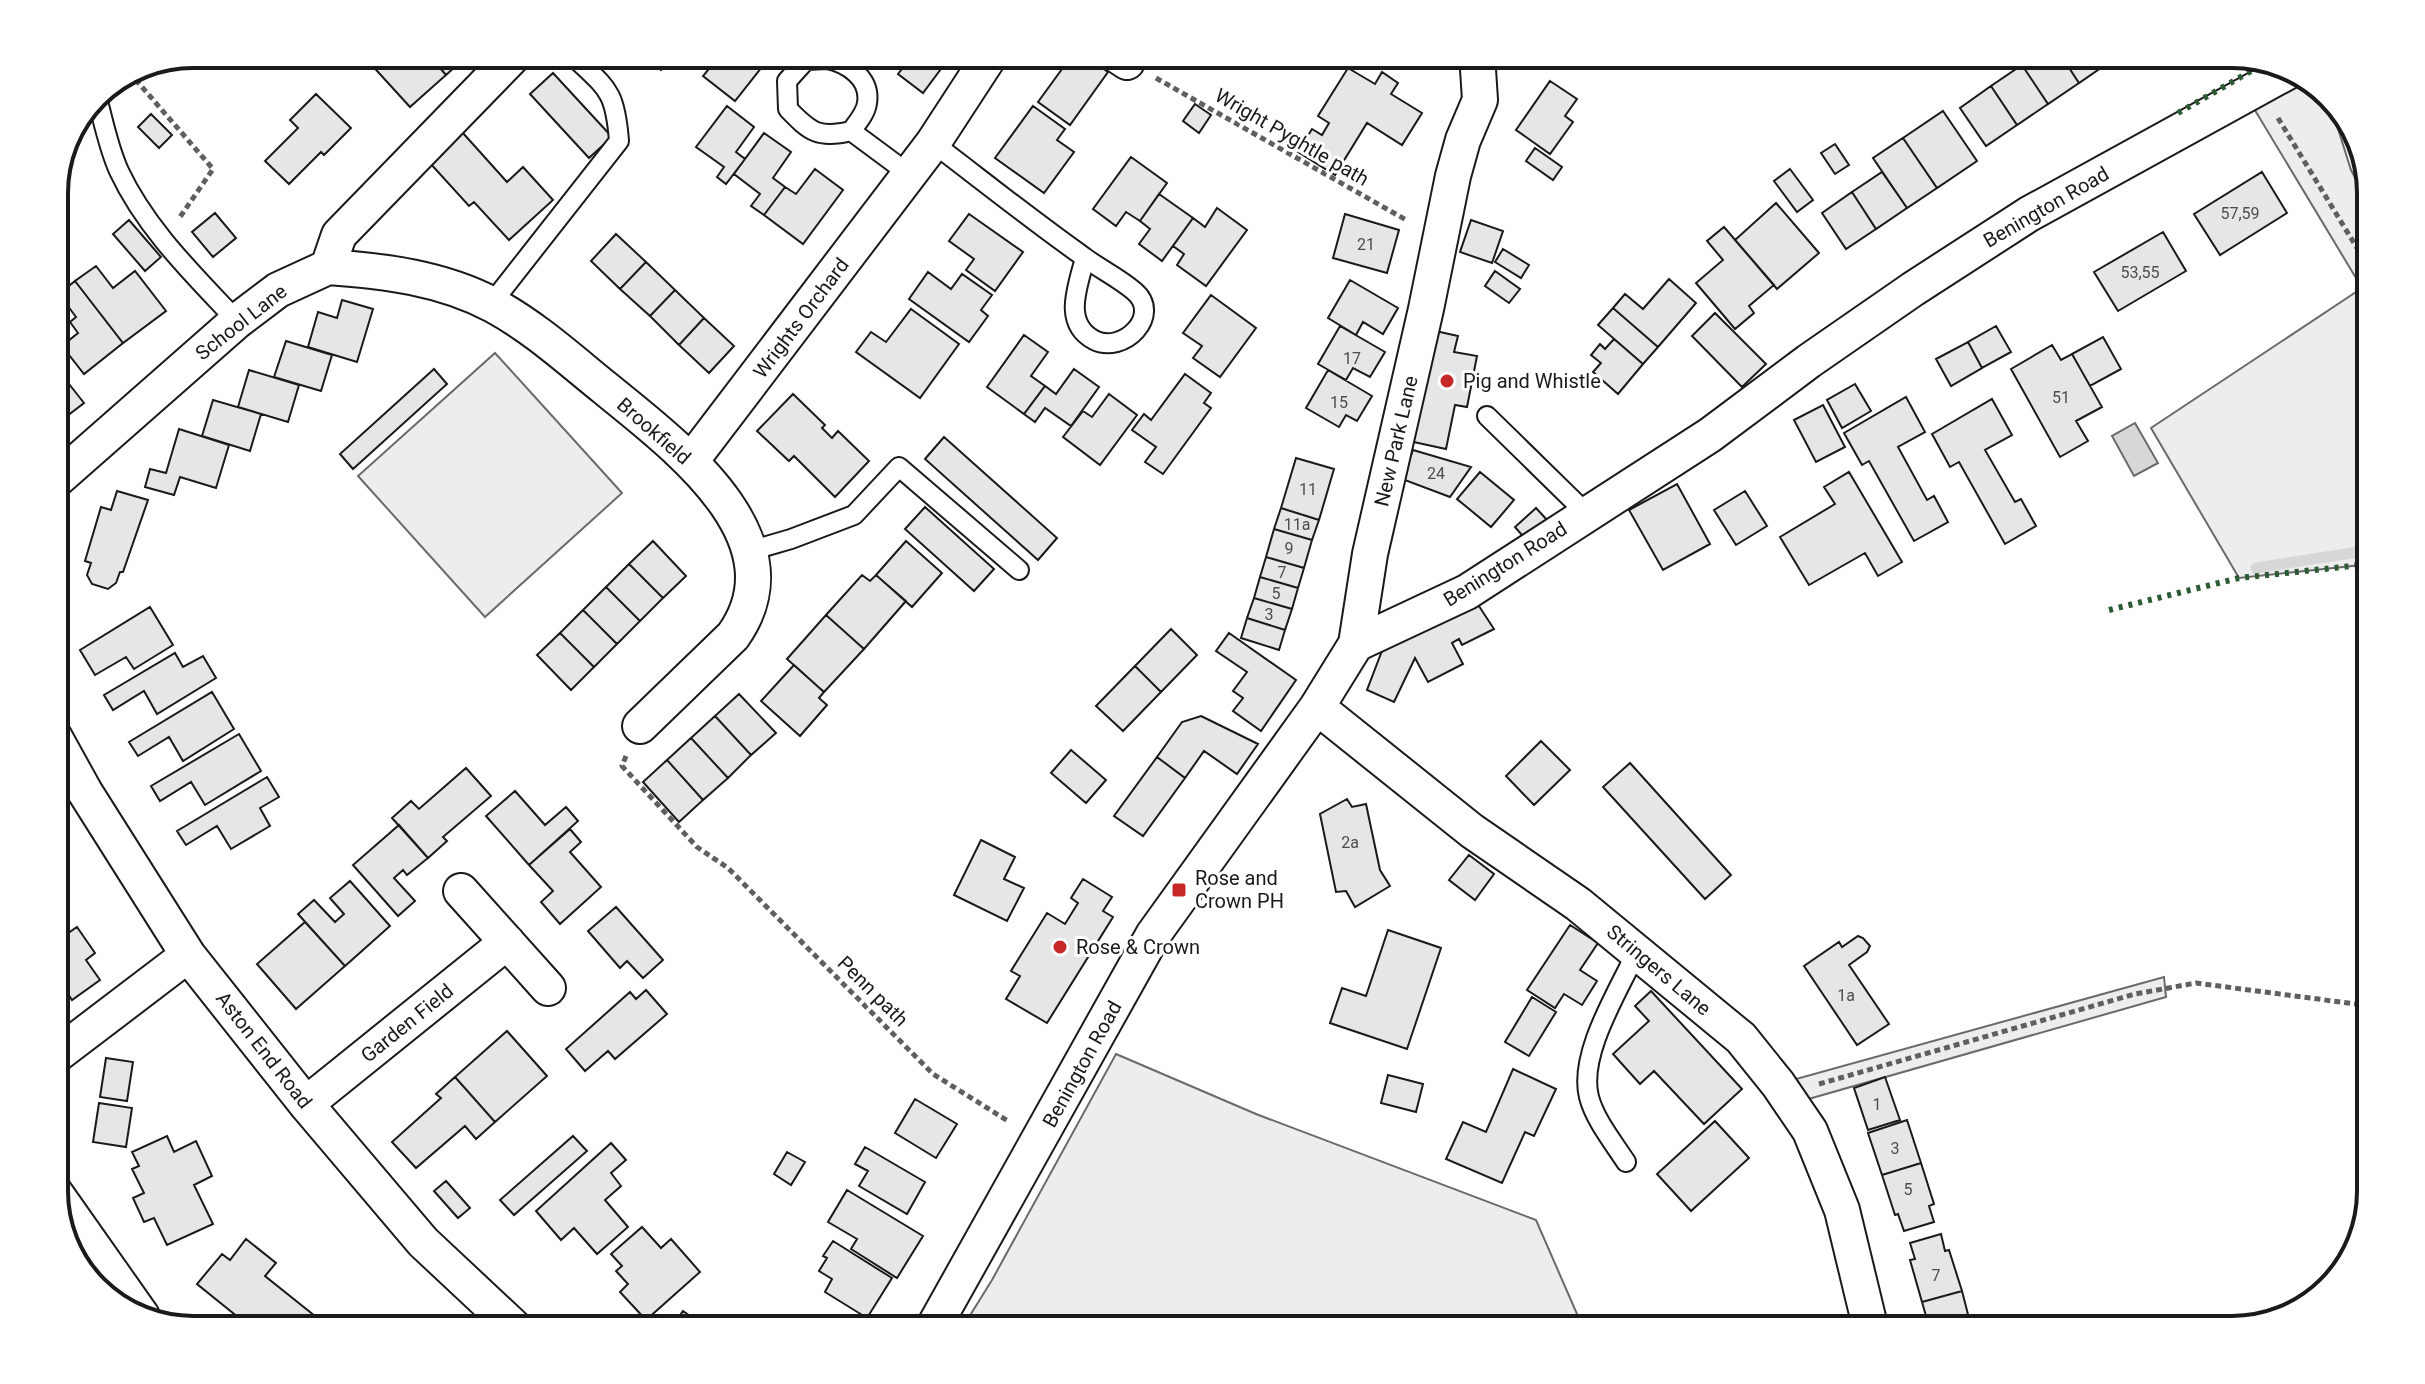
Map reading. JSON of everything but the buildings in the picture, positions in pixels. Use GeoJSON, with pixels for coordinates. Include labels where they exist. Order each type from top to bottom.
{"type":"FeatureCollection","features":[{"type":"Feature","properties":{"kind":"street"},"geometry":{"type":"LineString","coordinates":[[328,267],[339,235],[501,68]]}},
{"type":"Feature","properties":{"kind":"street","name":"Wrights Orchard"},"geometry":{"type":"LineString","coordinates":[[691,461],[933,143],[982,68]]}},
{"type":"Feature","properties":{"kind":"street","name":"New Park Lane"},"geometry":{"type":"LineString","coordinates":[[1356,644],[1370,554],[1453,176],[1463,140],[1480,100],[1478,68]]}},
{"type":"Feature","properties":{"kind":"street","name":"Benington Road"},"geometry":{"type":"LineString","coordinates":[[940,1316],[1153,935],[1317,707],[1356,644],[1467,592],[1710,435],[1848,334],[2029,214],[2279,77]]}},
{"type":"Feature","properties":{"kind":"street","name":"Brookfield"},"geometry":{"type":"LineString","coordinates":[[328,267],[388,272],[422,279],[491,304],[534,331],[691,461],[729,508],[750,551],[753,585],[744,621],[733,636],[640,726]]}},
{"type":"Feature","properties":{"kind":"street","name":"School Lane"},"geometry":{"type":"LineString","coordinates":[[68,470],[237,321],[278,290],[328,267]]}},
{"type":"Feature","properties":{"kind":"street","name":"Stringers Lane"},"geometry":{"type":"LineString","coordinates":[[1317,707],[1472,831],[1578,904],[1741,1038],[1810,1131],[1842,1210],[1868,1316]]}},
{"type":"Feature","properties":{"kind":"street","name":"Aston End Road"},"geometry":{"type":"LineString","coordinates":[[68,761],[188,955],[306,1104],[423,1242],[502,1316]]}},
{"type":"Feature","properties":{"kind":"street"},"geometry":{"type":"LineString","coordinates":[[461,891],[548,988]]}},
{"type":"Feature","properties":{"kind":"street","name":"Garden Field"},"geometry":{"type":"LineString","coordinates":[[306,1104],[507,942]]}},
{"type":"Feature","properties":{"kind":"street"},"geometry":{"type":"LineString","coordinates":[[68,1046],[188,955]]}},
{"type":"Feature","properties":{"kind":"street"},"geometry":{"type":"LineString","coordinates":[[70,1213],[130,1299]]}},
{"type":"Feature","properties":{"kind":"lane"},"geometry":{"type":"LineString","coordinates":[[491,304],[619,141],[617,111],[611,94],[585,68]]}},
{"type":"Feature","properties":{"kind":"lane"},"geometry":{"type":"LineString","coordinates":[[799,68],[787,81],[788,109],[813,131],[823,135],[851,131],[909,174]]}},
{"type":"Feature","properties":{"kind":"lane"},"geometry":{"type":"LineString","coordinates":[[851,68],[867,90],[867,105],[851,131]]}},
{"type":"Feature","properties":{"kind":"lane"},"geometry":{"type":"LineString","coordinates":[[101,110],[118,168],[149,224],[237,321]]}},
{"type":"Feature","properties":{"kind":"lane"},"geometry":{"type":"LineString","coordinates":[[933,143],[1085,258],[1137,293],[1144,306],[1143,318],[1136,332],[1125,341],[1109,345],[1093,340],[1079,328],[1073,308],[1085,258]]}},
{"type":"Feature","properties":{"kind":"lane"},"geometry":{"type":"LineString","coordinates":[[1487,416],[1586,513]]}},
{"type":"Feature","properties":{"kind":"lane"},"geometry":{"type":"LineString","coordinates":[[750,551],[854,515],[899,467],[1019,570]]}},
{"type":"Feature","properties":{"kind":"lane"},"geometry":{"type":"LineString","coordinates":[[1626,1162],[1590,1100],[1586,1080],[1589,1053],[1637,951]]}},
{"type":"Feature","properties":{"kind":"path","name":"Wright Pyghtle path"},"geometry":{"type":"LineString","coordinates":[[1139,68],[1441,240]]}},
{"type":"Feature","properties":{"kind":"path"},"geometry":{"type":"LineString","coordinates":[[137,82],[213,169],[176,222]]}},
{"type":"Feature","properties":{"kind":"path"},"geometry":{"type":"LineString","coordinates":[[2260,87],[2357,248]]}},
{"type":"Feature","properties":{"kind":"path","name":"Penn path"},"geometry":{"type":"LineString","coordinates":[[640,726],[622,766],[697,847],[728,868],[933,1074],[1039,1141]]}},
{"type":"Feature","properties":{"kind":"path"},"geometry":{"type":"LineString","coordinates":[[1784,1094],[2135,994],[2196,983],[2357,1004]]}},
{"type":"Feature","properties":{"kind":"shaded area"},"geometry":{"type":"Polygon","coordinates":[[[2297,87],[2320,105],[2337,126],[2356,180],[2357,280],[2253,107],[2297,87]]]}},
{"type":"Feature","properties":{"kind":"shaded area"},"geometry":{"type":"Polygon","coordinates":[[[2357,291],[2357,565],[2239,578],[2151,428],[2357,291]]]}},
{"type":"Feature","properties":{"kind":"shaded area"},"geometry":{"type":"Polygon","coordinates":[[[495,353],[622,493],[485,617],[358,476],[495,353]]]}},
{"type":"Feature","properties":{"kind":"shaded area"},"geometry":{"type":"Polygon","coordinates":[[[2135,423],[2158,463],[2134,476],[2112,436],[2135,423]]]}},
{"type":"Feature","properties":{"kind":"shaded area"},"geometry":{"type":"Polygon","coordinates":[[[2164,977],[2166,997],[1791,1104],[1778,1084],[2164,977]]]}},
{"type":"Feature","properties":{"kind":"shaded area"},"geometry":{"type":"Polygon","coordinates":[[[1116,1054],[1256,1114],[1536,1220],[1578,1316],[970,1316],[1116,1054]]]}},
{"type":"Feature","properties":{"kind":"waterway"},"geometry":{"type":"LineString","coordinates":[[2256,568],[2357,552]]}},
{"type":"Feature","properties":{"kind":"hedge"},"geometry":{"type":"LineString","coordinates":[[2178,113],[2253,70]]}},
{"type":"Feature","properties":{"kind":"hedge"},"geometry":{"type":"LineString","coordinates":[[2109,610],[2239,578],[2357,565]]}},
{"type":"Feature","properties":{"kind":"place","name":"Pig and Whistle"},"geometry":{"type":"Point","coordinates":[1447,381]}},
{"type":"Feature","properties":{"kind":"place","name":"Rose and Crown PH"},"geometry":{"type":"Point","coordinates":[1179,890]}},
{"type":"Feature","properties":{"kind":"place","name":"Rose & Crown"},"geometry":{"type":"Point","coordinates":[1060,947]}}]}
